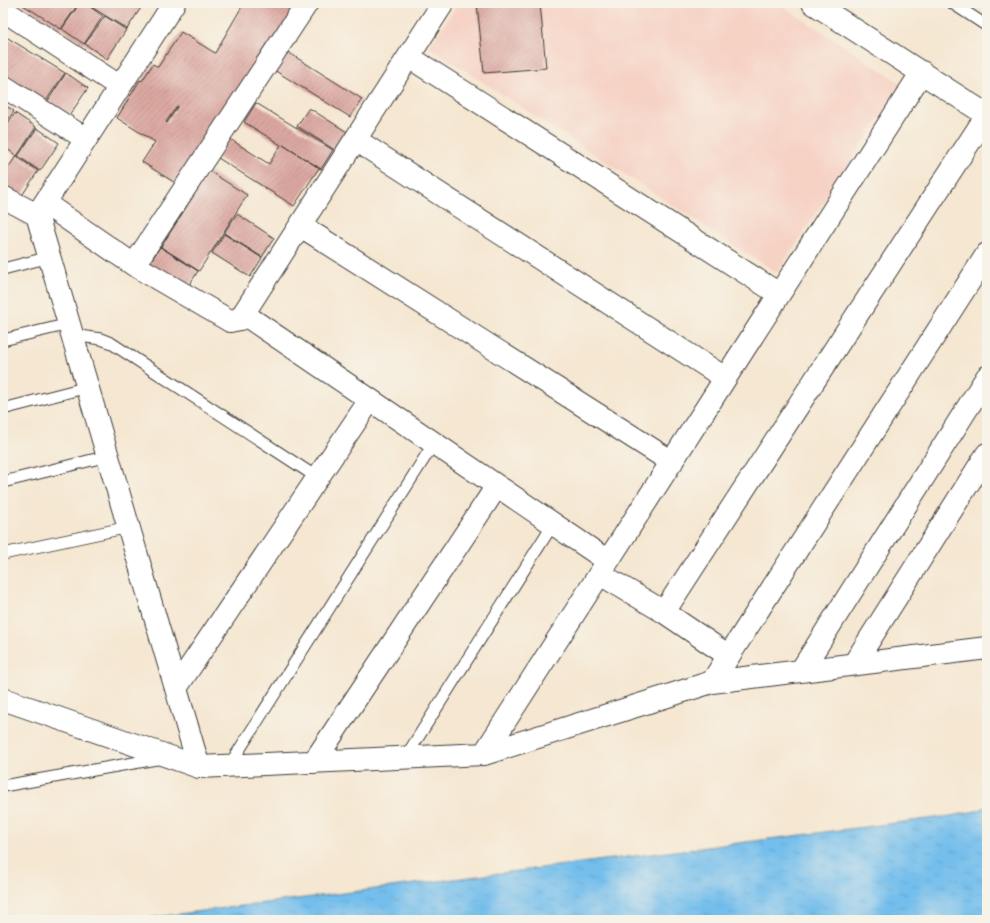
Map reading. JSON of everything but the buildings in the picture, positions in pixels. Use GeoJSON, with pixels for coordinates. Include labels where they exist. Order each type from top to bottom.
{"type":"FeatureCollection","features":[{"type":"Feature","properties":{"kind":"street"},"geometry":{"type":"LineString","coordinates":[[174,3],[41,210],[50,257],[199,767]]}},
{"type":"Feature","properties":{"kind":"street"},"geometry":{"type":"LineString","coordinates":[[134,265],[307,3]]}},
{"type":"Feature","properties":{"kind":"street"},"geometry":{"type":"LineString","coordinates":[[3,197],[41,210],[230,321],[240,320],[245,315],[443,3]]}},
{"type":"Feature","properties":{"kind":"street"},"geometry":{"type":"LineString","coordinates":[[664,612],[987,115],[814,3]]}},
{"type":"Feature","properties":{"kind":"street"},"geometry":{"type":"LineString","coordinates":[[3,10],[120,86]]}},
{"type":"Feature","properties":{"kind":"street"},"geometry":{"type":"LineString","coordinates":[[409,57],[780,294]]}},
{"type":"Feature","properties":{"kind":"street"},"geometry":{"type":"LineString","coordinates":[[484,754],[922,72]]}},
{"type":"Feature","properties":{"kind":"street"},"geometry":{"type":"LineString","coordinates":[[3,86],[86,139]]}},
{"type":"Feature","properties":{"kind":"street"},"geometry":{"type":"LineString","coordinates":[[356,140],[725,378]]}},
{"type":"Feature","properties":{"kind":"street"},"geometry":{"type":"LineString","coordinates":[[301,226],[672,462]]}},
{"type":"Feature","properties":{"kind":"street"},"geometry":{"type":"LineString","coordinates":[[712,682],[987,254]]}},
{"type":"Feature","properties":{"kind":"street"},"geometry":{"type":"LineString","coordinates":[[245,315],[553,524],[604,567],[664,612],[729,656]]}},
{"type":"Feature","properties":{"kind":"street"},"geometry":{"type":"LineString","coordinates":[[801,671],[987,377]]}},
{"type":"Feature","properties":{"kind":"street"},"geometry":{"type":"LineString","coordinates":[[176,688],[370,400]]}},
{"type":"Feature","properties":{"kind":"street"},"geometry":{"type":"LineString","coordinates":[[854,664],[987,454]]}},
{"type":"Feature","properties":{"kind":"street"},"geometry":{"type":"LineString","coordinates":[[314,762],[497,486]]}},
{"type":"Feature","properties":{"kind":"street"},"geometry":{"type":"LineString","coordinates":[[3,699],[199,767],[484,754],[712,682],[987,648]]}},
{"type":"Feature","properties":{"kind":"lane"},"geometry":{"type":"LineString","coordinates":[[952,3],[987,26]]}},
{"type":"Feature","properties":{"kind":"lane"},"geometry":{"type":"LineString","coordinates":[[3,269],[50,257]]}},
{"type":"Feature","properties":{"kind":"lane"},"geometry":{"type":"LineString","coordinates":[[3,340],[71,329],[101,339],[318,478]]}},
{"type":"Feature","properties":{"kind":"lane"},"geometry":{"type":"LineString","coordinates":[[3,409],[88,387]]}},
{"type":"Feature","properties":{"kind":"lane"},"geometry":{"type":"LineString","coordinates":[[229,766],[434,443]]}},
{"type":"Feature","properties":{"kind":"lane"},"geometry":{"type":"LineString","coordinates":[[3,482],[108,456]]}},
{"type":"Feature","properties":{"kind":"lane"},"geometry":{"type":"LineString","coordinates":[[405,758],[553,524]]}},
{"type":"Feature","properties":{"kind":"lane"},"geometry":{"type":"LineString","coordinates":[[3,554],[129,527]]}},
{"type":"Feature","properties":{"kind":"lane"},"geometry":{"type":"LineString","coordinates":[[3,786],[169,757]]}},
{"type":"Feature","properties":{"kind":"shaded area"},"geometry":{"type":"Polygon","coordinates":[[[458,3],[778,3],[902,84],[777,273],[429,47],[458,3]]]}},
{"type":"Feature","properties":{"kind":"water"},"geometry":{"type":"Polygon","coordinates":[[[987,806],[987,920],[131,920],[951,816],[976,811],[987,806]]]}}]}
